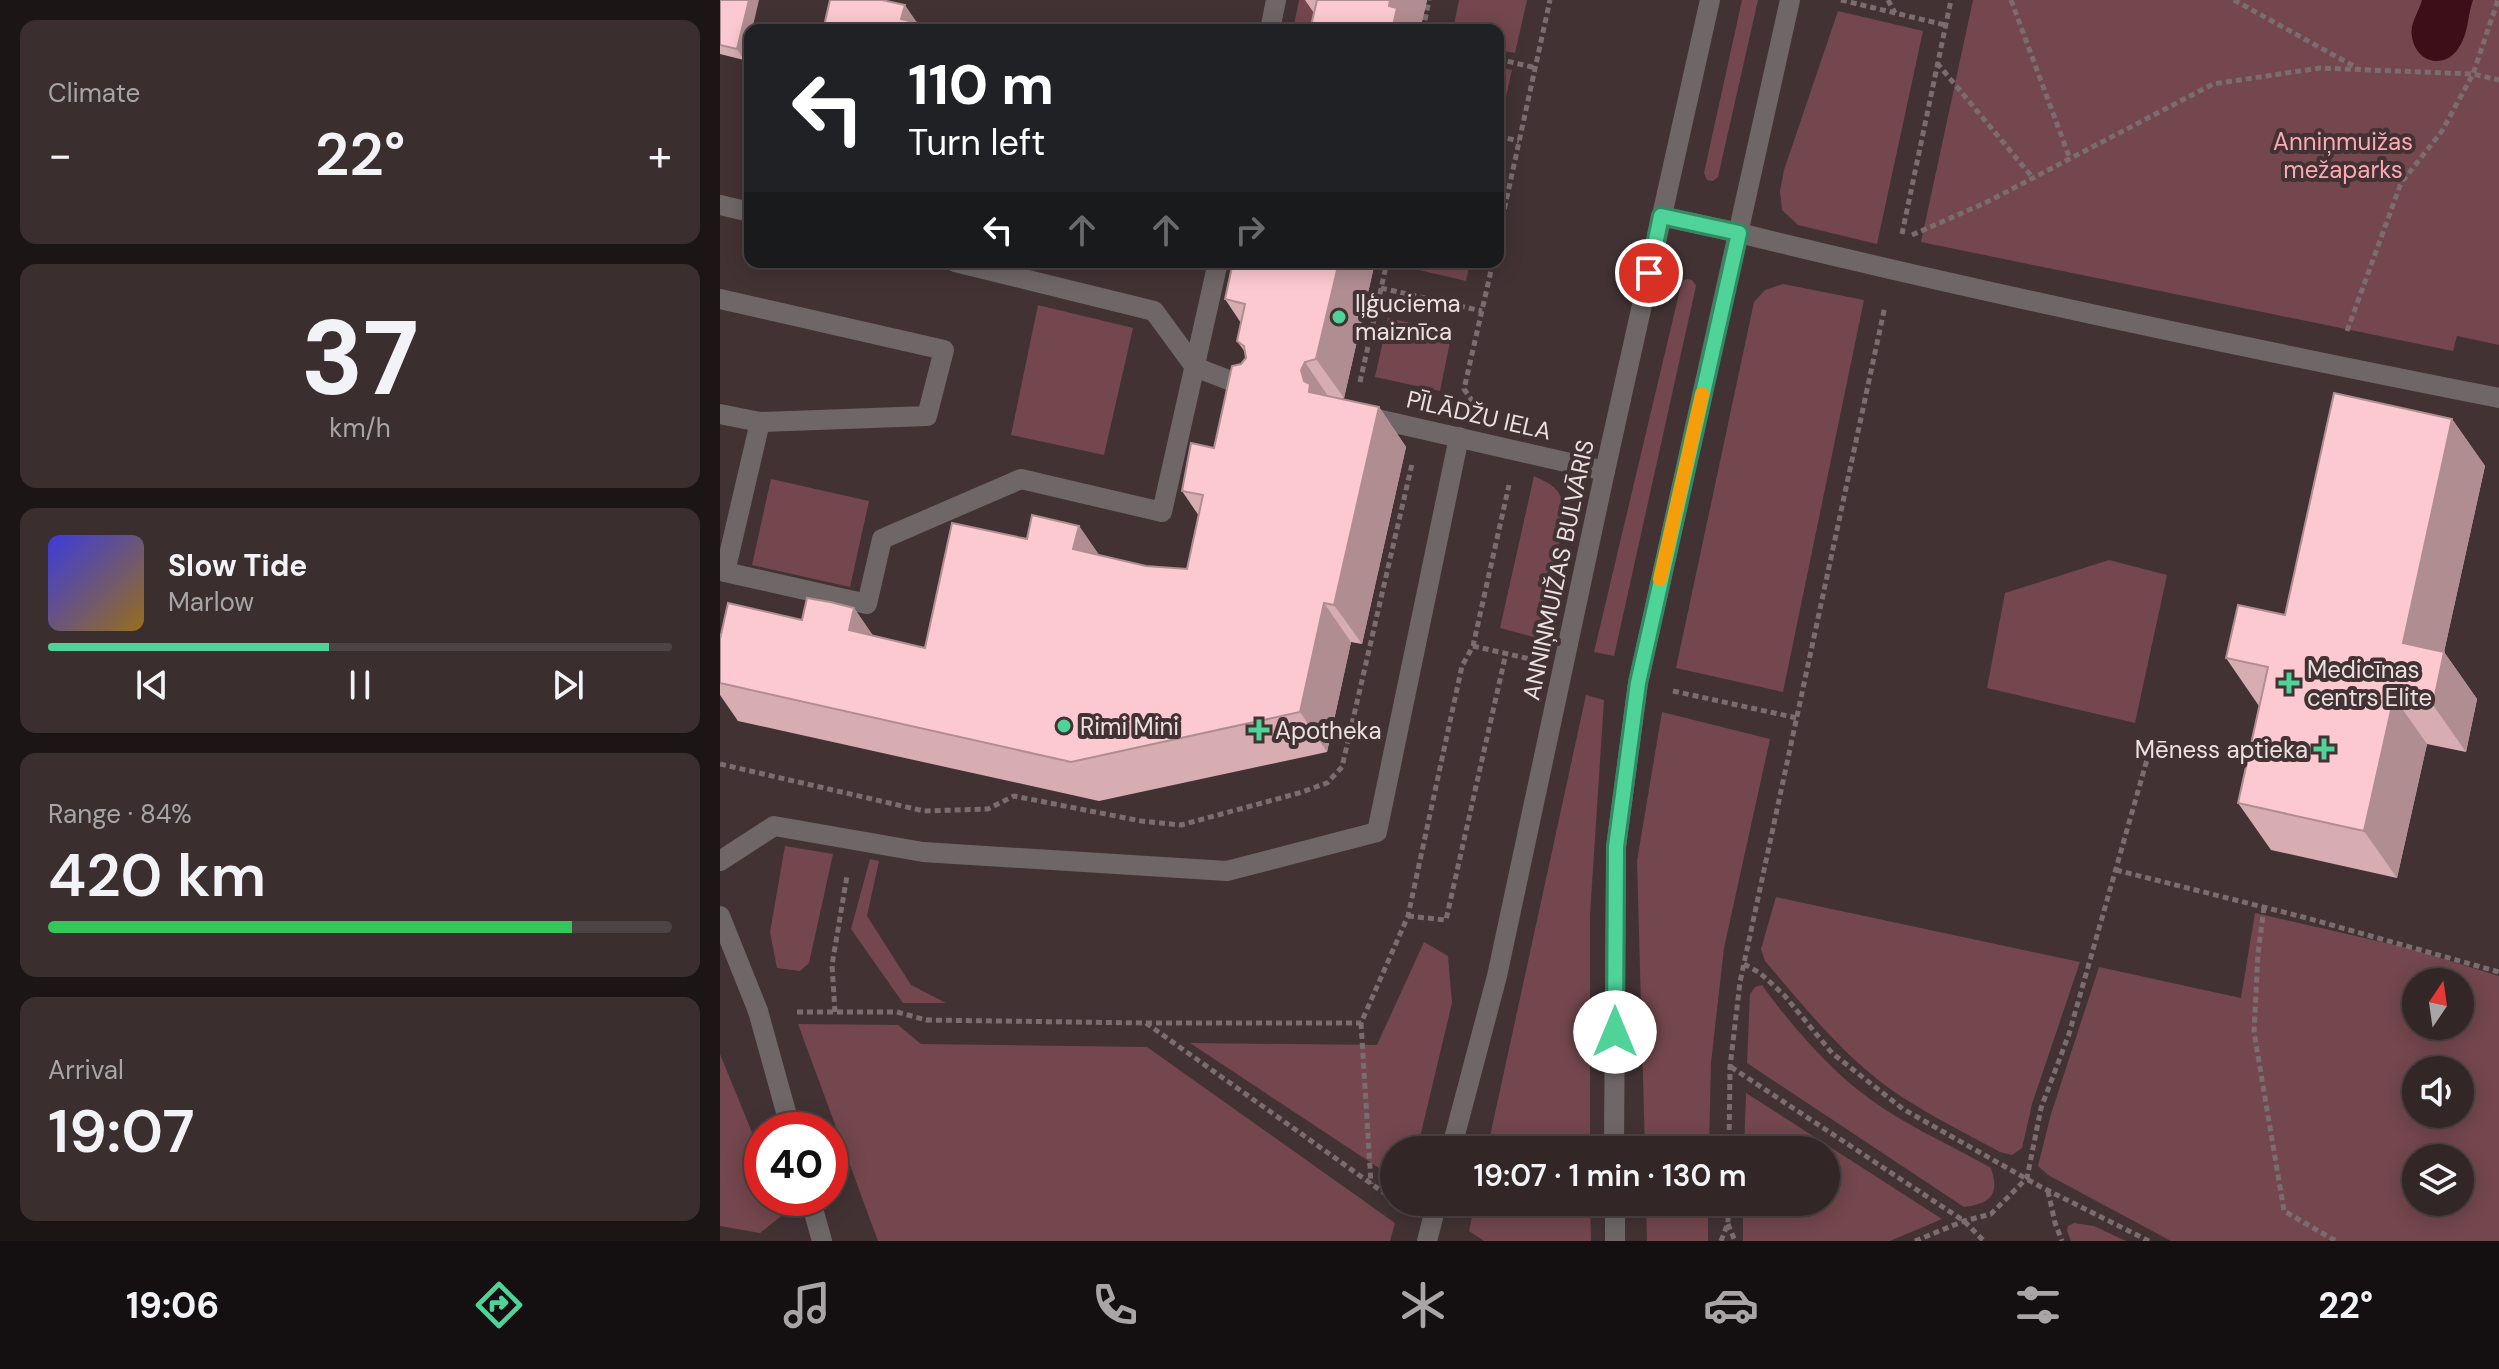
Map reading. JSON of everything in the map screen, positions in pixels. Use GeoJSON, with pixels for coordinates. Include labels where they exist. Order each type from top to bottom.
{"type":"FeatureCollection","features":[{"type":"Feature","properties":{"kind":"street"},"geometry":{"type":"LineString","coordinates":[[1271,24],[1276,0]]}},
{"type":"Feature","properties":{"kind":"street","name":"ANNIŅMUIŽAS BULVĀRIS"},"geometry":{"type":"LineString","coordinates":[[1455,1136],[1497,976],[1710,0]]}},
{"type":"Feature","properties":{"kind":"street"},"geometry":{"type":"LineString","coordinates":[[1614,1136],[1616,847],[1638,683],[1790,0]]}},
{"type":"Feature","properties":{"kind":"street"},"geometry":{"type":"LineString","coordinates":[[720,205],[744,211]]}},
{"type":"Feature","properties":{"kind":"street"},"geometry":{"type":"LineString","coordinates":[[1661,216],[1892,271],[2334,366],[2499,398]]}},
{"type":"Feature","properties":{"kind":"street"},"geometry":{"type":"LineString","coordinates":[[979,268],[1154,311],[1195,367],[1261,393]]}},
{"type":"Feature","properties":{"kind":"street"},"geometry":{"type":"LineString","coordinates":[[760,422],[725,572],[867,604],[882,539],[1021,479],[1162,512],[1217,268]]}},
{"type":"Feature","properties":{"kind":"street"},"geometry":{"type":"LineString","coordinates":[[720,299],[944,350],[927,416],[760,422],[720,414]]}},
{"type":"Feature","properties":{"kind":"street","name":"PĪLĀDŽU IELA"},"geometry":{"type":"LineString","coordinates":[[1347,412],[1605,471]]}},
{"type":"Feature","properties":{"kind":"street"},"geometry":{"type":"LineString","coordinates":[[720,861],[774,826],[923,852],[1227,871],[1377,832],[1459,437]]}},
{"type":"Feature","properties":{"kind":"street"},"geometry":{"type":"LineString","coordinates":[[720,916],[758,1011],[786,1112]]}},
{"type":"Feature","properties":{"kind":"street"},"geometry":{"type":"LineString","coordinates":[[815,1216],[822,1241]]}},
{"type":"Feature","properties":{"kind":"street"},"geometry":{"type":"LineString","coordinates":[[1427,1241],[1433,1216]]}},
{"type":"Feature","properties":{"kind":"street"},"geometry":{"type":"LineString","coordinates":[[1615,1216],[1615,1241]]}},
{"type":"Feature","properties":{"kind":"path"},"geometry":{"type":"LineString","coordinates":[[1424,24],[1429,0]]}},
{"type":"Feature","properties":{"kind":"path"},"geometry":{"type":"LineString","coordinates":[[1504,199],[1550,0]]}},
{"type":"Feature","properties":{"kind":"path"},"geometry":{"type":"LineString","coordinates":[[1841,0],[1945,25]]}},
{"type":"Feature","properties":{"kind":"path"},"geometry":{"type":"LineString","coordinates":[[1888,0],[1896,14]]}},
{"type":"Feature","properties":{"kind":"path"},"geometry":{"type":"LineString","coordinates":[[1951,0],[1900,240],[2033,178],[2213,84],[2320,68],[2473,74],[2499,80]]}},
{"type":"Feature","properties":{"kind":"path"},"geometry":{"type":"LineString","coordinates":[[2011,0],[2070,159]]}},
{"type":"Feature","properties":{"kind":"path"},"geometry":{"type":"LineString","coordinates":[[2234,0],[2358,69]]}},
{"type":"Feature","properties":{"kind":"path"},"geometry":{"type":"LineString","coordinates":[[2334,366],[2401,183],[2442,131],[2473,74],[2498,0]]}},
{"type":"Feature","properties":{"kind":"path"},"geometry":{"type":"LineString","coordinates":[[1504,60],[1536,68]]}},
{"type":"Feature","properties":{"kind":"path"},"geometry":{"type":"LineString","coordinates":[[1937,63],[2033,178]]}},
{"type":"Feature","properties":{"kind":"path"},"geometry":{"type":"LineString","coordinates":[[1504,137],[1519,141]]}},
{"type":"Feature","properties":{"kind":"path"},"geometry":{"type":"LineString","coordinates":[[1347,412],[1386,268]]}},
{"type":"Feature","properties":{"kind":"path"},"geometry":{"type":"LineString","coordinates":[[1729,1136],[1730,1067],[1744,964],[1892,271]]}},
{"type":"Feature","properties":{"kind":"path"},"geometry":{"type":"LineString","coordinates":[[1381,288],[1482,311]]}},
{"type":"Feature","properties":{"kind":"path"},"geometry":{"type":"LineString","coordinates":[[720,764],[924,811],[988,809],[1014,796],[1141,821],[1181,825],[1327,783],[1342,767],[1420,428]]}},
{"type":"Feature","properties":{"kind":"path"},"geometry":{"type":"LineString","coordinates":[[1371,1184],[1361,1023],[1408,916],[1462,666],[1473,646],[1564,667]]}},
{"type":"Feature","properties":{"kind":"path"},"geometry":{"type":"LineString","coordinates":[[1408,916],[1446,920],[1506,653]]}},
{"type":"Feature","properties":{"kind":"path"},"geometry":{"type":"LineString","coordinates":[[1638,683],[1797,718]]}},
{"type":"Feature","properties":{"kind":"path"},"geometry":{"type":"LineString","coordinates":[[1915,1241],[1964,1221],[1991,1214],[2027,1178],[2041,1108],[2069,1034],[2148,756]]}},
{"type":"Feature","properties":{"kind":"path"},"geometry":{"type":"LineString","coordinates":[[835,1012],[832,965],[860,796]]}},
{"type":"Feature","properties":{"kind":"path"},"geometry":{"type":"LineString","coordinates":[[2116,870],[2499,972]]}},
{"type":"Feature","properties":{"kind":"path"},"geometry":{"type":"LineString","coordinates":[[2264,907],[2254,1032],[2284,1211],[2336,1241]]}},
{"type":"Feature","properties":{"kind":"path"},"geometry":{"type":"LineString","coordinates":[[1744,964],[1760,973],[1784,995],[1832,1053],[1903,1109],[2048,1190],[2149,1241]]}},
{"type":"Feature","properties":{"kind":"path"},"geometry":{"type":"LineString","coordinates":[[758,1011],[897,1012],[926,1020],[1361,1023]]}},
{"type":"Feature","properties":{"kind":"path"},"geometry":{"type":"LineString","coordinates":[[1146,1023],[1380,1190]]}},
{"type":"Feature","properties":{"kind":"path"},"geometry":{"type":"LineString","coordinates":[[1730,1067],[1964,1221],[1984,1241]]}},
{"type":"Feature","properties":{"kind":"path"},"geometry":{"type":"LineString","coordinates":[[2048,1190],[2062,1241]]}},
{"type":"Feature","properties":{"kind":"path"},"geometry":{"type":"LineString","coordinates":[[1721,1241],[1728,1216]]}},
{"type":"Feature","properties":{"kind":"path"},"geometry":{"type":"LineString","coordinates":[[1728,1223],[1735,1241]]}},
{"type":"Feature","properties":{"kind":"green space"},"geometry":{"type":"Polygon","coordinates":[[[1299,0],[1328,0],[1342,24],[1294,24],[1299,0]]]}},
{"type":"Feature","properties":{"kind":"green space"},"geometry":{"type":"Polygon","coordinates":[[[1459,0],[1527,0],[1515,53],[1504,51],[1504,24],[1454,24],[1459,0]]]}},
{"type":"Feature","properties":{"kind":"green space"},"geometry":{"type":"Polygon","coordinates":[[[1742,0],[1758,0],[1718,177],[1713,181],[1707,180],[1704,173],[1742,0]]]}},
{"type":"Feature","properties":{"kind":"green space","name":"Anniņmuižas mežaparks"},"geometry":{"type":"Polygon","coordinates":[[[1973,0],[2499,0],[2499,345],[2457,336],[2453,351],[1921,242],[1973,0]]]}},
{"type":"Feature","properties":{"kind":"green space"},"geometry":{"type":"Polygon","coordinates":[[[1838,11],[1923,31],[1877,244],[1798,225],[1782,210],[1780,191],[1784,170],[1838,11]]]}},
{"type":"Feature","properties":{"kind":"green space"},"geometry":{"type":"Polygon","coordinates":[[[1504,68],[1512,70],[1504,106],[1504,68]]]}},
{"type":"Feature","properties":{"kind":"green space"},"geometry":{"type":"Polygon","coordinates":[[[1411,268],[1469,268],[1466,281],[1411,268]]]}},
{"type":"Feature","properties":{"kind":"green space"},"geometry":{"type":"Polygon","coordinates":[[[1687,279],[1696,286],[1614,656],[1594,652],[1682,281],[1687,279]]]}},
{"type":"Feature","properties":{"kind":"green space"},"geometry":{"type":"Polygon","coordinates":[[[1783,284],[1864,300],[1783,692],[1676,668],[1754,302],[1765,290],[1783,284]]]}},
{"type":"Feature","properties":{"kind":"green space"},"geometry":{"type":"Polygon","coordinates":[[[1038,305],[1133,328],[1104,455],[1011,435],[1038,305]]]}},
{"type":"Feature","properties":{"kind":"green space"},"geometry":{"type":"Polygon","coordinates":[[[1388,318],[1452,332],[1440,391],[1375,377],[1388,318]]]}},
{"type":"Feature","properties":{"kind":"green space"},"geometry":{"type":"Polygon","coordinates":[[[1534,476],[1558,491],[1563,512],[1559,547],[1537,638],[1500,628],[1534,476]]]}},
{"type":"Feature","properties":{"kind":"green space"},"geometry":{"type":"Polygon","coordinates":[[[771,479],[869,501],[850,587],[752,565],[771,479]]]}},
{"type":"Feature","properties":{"kind":"green space"},"geometry":{"type":"Polygon","coordinates":[[[2109,560],[2167,575],[2135,723],[1987,688],[2005,593],[2109,560]]]}},
{"type":"Feature","properties":{"kind":"green space"},"geometry":{"type":"Polygon","coordinates":[[[1586,695],[1604,700],[1590,915],[1590,1136],[1490,1136],[1586,695]]]}},
{"type":"Feature","properties":{"kind":"green space"},"geometry":{"type":"Polygon","coordinates":[[[1662,712],[1770,739],[1724,948],[1711,1063],[1709,1136],[1645,1136],[1637,861],[1662,712]]]}},
{"type":"Feature","properties":{"kind":"green space"},"geometry":{"type":"Polygon","coordinates":[[[785,846],[833,854],[809,963],[800,971],[777,968],[770,932],[785,846]]]}},
{"type":"Feature","properties":{"kind":"green space"},"geometry":{"type":"Polygon","coordinates":[[[870,859],[879,861],[867,916],[911,985],[946,1003],[903,1003],[851,929],[870,859]]]}},
{"type":"Feature","properties":{"kind":"green space"},"geometry":{"type":"Polygon","coordinates":[[[1776,897],[2080,962],[2032,1104],[2022,1148],[2012,1155],[2000,1152],[1926,1112],[1882,1083],[1829,1034],[1765,961],[1761,949],[1776,897]]]}},
{"type":"Feature","properties":{"kind":"green space"},"geometry":{"type":"Polygon","coordinates":[[[2255,913],[2408,948],[2473,968],[2402,968],[2402,1040],[2474,1040],[2474,968],[2499,976],[2499,1241],[2171,1241],[2048,1175],[2038,1166],[2051,1114],[2099,967],[2241,998],[2255,913]]]}},
{"type":"Feature","properties":{"kind":"green space"},"geometry":{"type":"Polygon","coordinates":[[[1424,942],[1448,956],[1452,1003],[1420,1136],[1380,1136],[1380,1169],[1190,1043],[1377,1045],[1424,942]]]}},
{"type":"Feature","properties":{"kind":"green space"},"geometry":{"type":"Polygon","coordinates":[[[1762,985],[1832,1067],[1873,1102],[1991,1168],[1994,1185],[1991,1196],[1964,1207],[1747,1063],[1750,994],[1755,987],[1762,985]]]}},
{"type":"Feature","properties":{"kind":"green space"},"geometry":{"type":"Polygon","coordinates":[[[798,1024],[898,1025],[921,1044],[1147,1047],[1380,1212],[1380,1216],[1395,1223],[1390,1241],[878,1241],[848,1160],[848,1112],[830,1112],[798,1024]]]}},
{"type":"Feature","properties":{"kind":"green space"},"geometry":{"type":"Polygon","coordinates":[[[720,1054],[744,1113],[744,1216],[781,1216],[760,1233],[720,1226],[720,1054]]]}},
{"type":"Feature","properties":{"kind":"green space"},"geometry":{"type":"Polygon","coordinates":[[[1746,1093],[1813,1136],[1744,1136],[1746,1093]]]}},
{"type":"Feature","properties":{"kind":"green space"},"geometry":{"type":"Polygon","coordinates":[[[1840,1153],[1942,1219],[1890,1241],[1743,1241],[1743,1216],[1840,1216],[1840,1153]]]}},
{"type":"Feature","properties":{"kind":"green space"},"geometry":{"type":"Polygon","coordinates":[[[1472,1216],[1590,1216],[1591,1241],[1484,1241],[1469,1231],[1472,1216]]]}},
{"type":"Feature","properties":{"kind":"green space"},"geometry":{"type":"Polygon","coordinates":[[[1646,1216],[1708,1216],[1708,1241],[1647,1241],[1646,1216]]]}},
{"type":"Feature","properties":{"kind":"green space"},"geometry":{"type":"Polygon","coordinates":[[[2074,1223],[2094,1226],[2126,1241],[2071,1241],[2067,1231],[2068,1226],[2074,1223]]]}},
{"type":"Feature","properties":{"kind":"shaded area"},"geometry":{"type":"Polygon","coordinates":[[[2422,0],[2473,0],[2462,43],[2445,60],[2424,57],[2415,46],[2412,27],[2422,0]]]}},
{"type":"Feature","properties":{"kind":"building"},"geometry":{"type":"Polygon","coordinates":[[[720,0],[749,0],[737,49],[720,45],[720,0]]]}},
{"type":"Feature","properties":{"kind":"building"},"geometry":{"type":"Polygon","coordinates":[[[830,0],[882,0],[905,5],[901,19],[922,24],[824,24],[830,0]]]}},
{"type":"Feature","properties":{"kind":"building"},"geometry":{"type":"Polygon","coordinates":[[[1317,0],[1390,0],[1389,6],[1397,8],[1393,24],[1311,24],[1317,0]]]}},
{"type":"Feature","properties":{"kind":"building"},"geometry":{"type":"Polygon","coordinates":[[[1232,268],[1338,268],[1316,359],[1305,362],[1301,370],[1304,381],[1310,384],[1309,392],[1379,407],[1334,605],[1324,603],[1300,712],[1071,762],[720,683],[720,639],[728,603],[802,620],[807,598],[830,602],[854,608],[849,630],[925,648],[952,523],[1027,539],[1032,515],[1079,526],[1073,549],[1146,566],[1187,569],[1203,495],[1182,491],[1191,443],[1214,448],[1232,366],[1241,364],[1246,358],[1244,346],[1237,341],[1245,304],[1225,299],[1232,268]]]}},
{"type":"Feature","properties":{"kind":"building"},"geometry":{"type":"Polygon","coordinates":[[[2334,393],[2452,419],[2403,643],[2444,652],[2433,705],[2394,697],[2364,831],[2238,803],[2268,667],[2226,658],[2238,605],[2285,615],[2334,393]]]}},
{"type":"Feature","properties":{"kind":"slow traffic"},"geometry":{"type":"LineString","coordinates":[[1660,579],[1702,394]]}},
{"type":"Feature","properties":{"kind":"place","name":"Iļģuciema maiznīca"},"geometry":{"type":"Point","coordinates":[1339,317]}},
{"type":"Feature","properties":{"kind":"place","name":"Medicīnas centrs Elite"},"geometry":{"type":"Point","coordinates":[2289,683]}},
{"type":"Feature","properties":{"kind":"place","name":"Rimi Mini"},"geometry":{"type":"Point","coordinates":[1064,726]}},
{"type":"Feature","properties":{"kind":"place","name":"Apotheka"},"geometry":{"type":"Point","coordinates":[1259,730]}},
{"type":"Feature","properties":{"kind":"place","name":"Mēness aptieka"},"geometry":{"type":"Point","coordinates":[2324,749]}},
{"type":"Feature","properties":{"kind":"route"},"geometry":{"type":"LineString","coordinates":[[1615,1032],[1616,847],[1638,683],[1739,233],[1661,216],[1649,273]]}}]}
